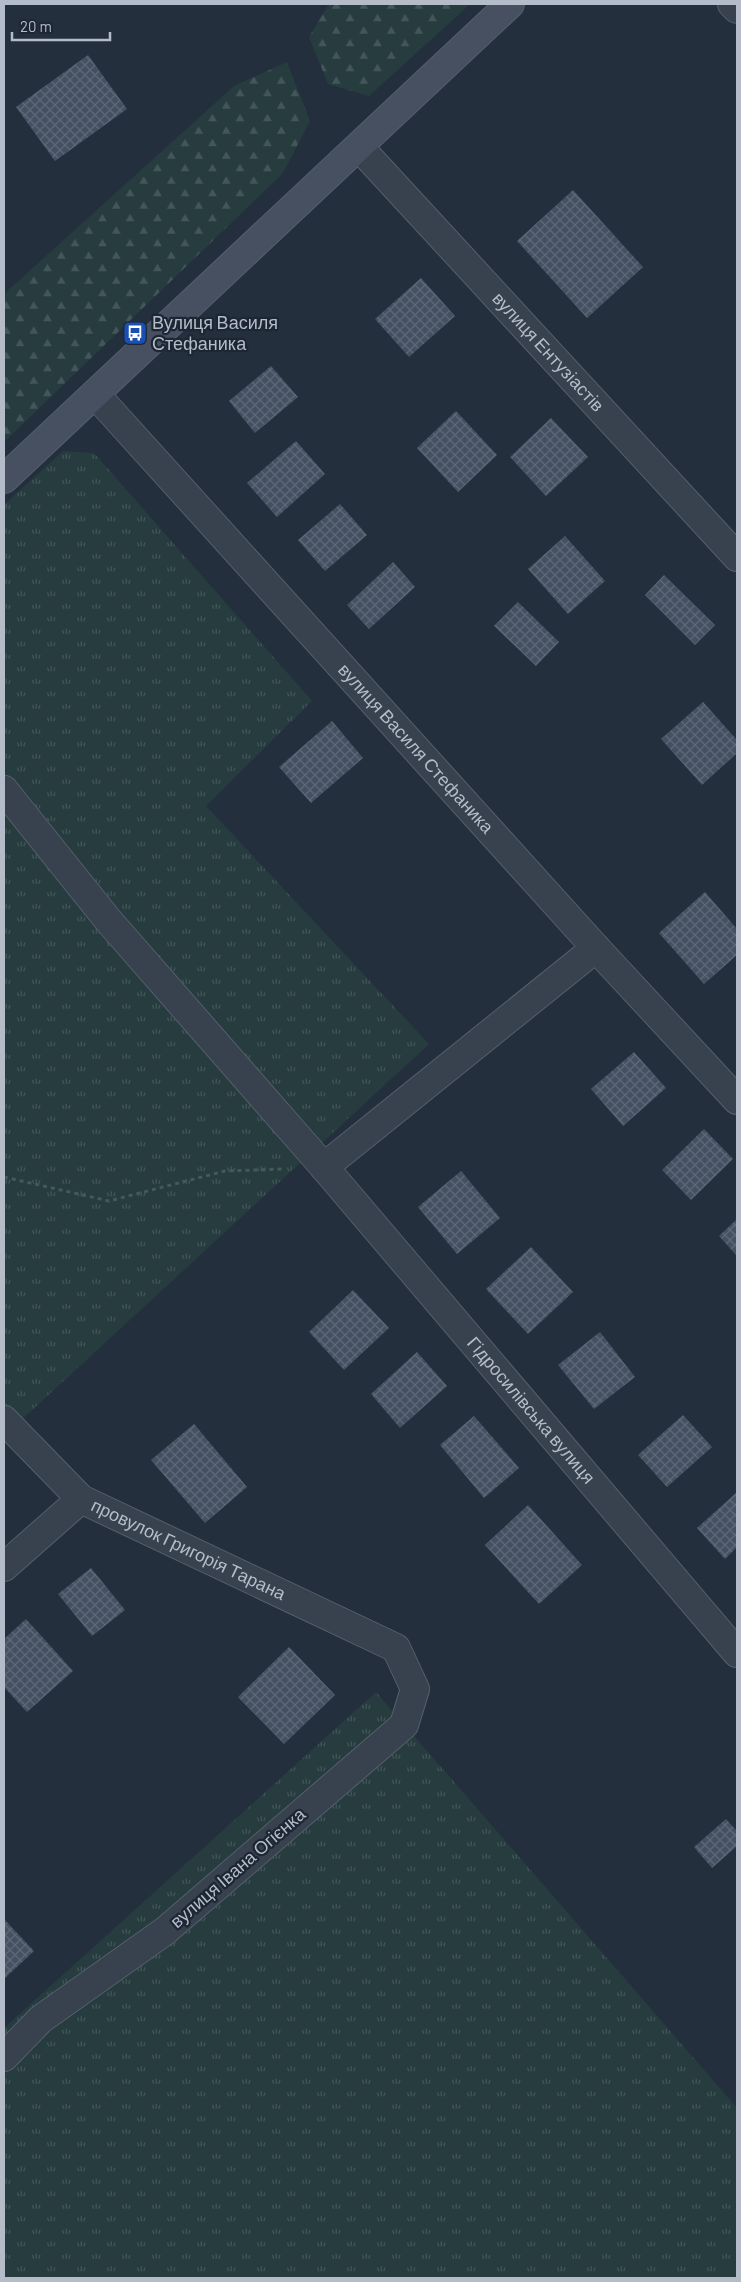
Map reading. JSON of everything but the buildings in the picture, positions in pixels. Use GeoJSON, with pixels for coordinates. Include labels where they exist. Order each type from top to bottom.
{"type":"FeatureCollection","features":[{"type":"Feature","properties":{"kind":"street"},"geometry":{"type":"LineString","coordinates":[[4,479],[510,4]]}},
{"type":"Feature","properties":{"kind":"street"},"geometry":{"type":"LineString","coordinates":[[732,4],[737,9]]}},
{"type":"Feature","properties":{"kind":"street","name":"вулиця Ентузіастів"},"geometry":{"type":"LineString","coordinates":[[359,147],[737,557]]}},
{"type":"Feature","properties":{"kind":"street","name":"вулиця Василя Стефаника"},"geometry":{"type":"LineString","coordinates":[[95,394],[596,948],[737,1100]]}},
{"type":"Feature","properties":{"kind":"street","name":"Гідросилівська вулиця"},"geometry":{"type":"LineString","coordinates":[[4,790],[108,920],[324,1167],[737,1653]]}},
{"type":"Feature","properties":{"kind":"street"},"geometry":{"type":"LineString","coordinates":[[324,1167],[596,948]]}},
{"type":"Feature","properties":{"kind":"street","name":"провулок Григорія Тарана"},"geometry":{"type":"LineString","coordinates":[[4,1420],[81,1499],[396,1648]]}},
{"type":"Feature","properties":{"kind":"street"},"geometry":{"type":"LineString","coordinates":[[4,1567],[81,1499]]}},
{"type":"Feature","properties":{"kind":"street","name":"вулиця Івана Огієнка"},"geometry":{"type":"LineString","coordinates":[[4,2057],[41,2019],[164,1932],[404,1724],[415,1689],[396,1648]]}},
{"type":"Feature","properties":{"kind":"path"},"geometry":{"type":"LineString","coordinates":[[4,1177],[109,1201],[225,1171],[324,1167]]}},
{"type":"Feature","properties":{"kind":"green space"},"geometry":{"type":"Polygon","coordinates":[[[329,4],[470,4],[369,96],[328,84],[309,37],[329,4]]]}},
{"type":"Feature","properties":{"kind":"green space"},"geometry":{"type":"Polygon","coordinates":[[[287,62],[310,121],[283,173],[4,442],[4,294],[234,86],[287,62]]]}},
{"type":"Feature","properties":{"kind":"green space"},"geometry":{"type":"Polygon","coordinates":[[[63,451],[94,453],[312,701],[206,806],[429,1044],[4,1436],[4,505],[63,451]]]}},
{"type":"Feature","properties":{"kind":"green space"},"geometry":{"type":"Polygon","coordinates":[[[376,1692],[737,2108],[737,2278],[4,2278],[4,2028],[376,1692]]]}},
{"type":"Feature","properties":{"kind":"place","name":"Вулиця Василя Стефаника"},"geometry":{"type":"Point","coordinates":[135,333]}}]}
